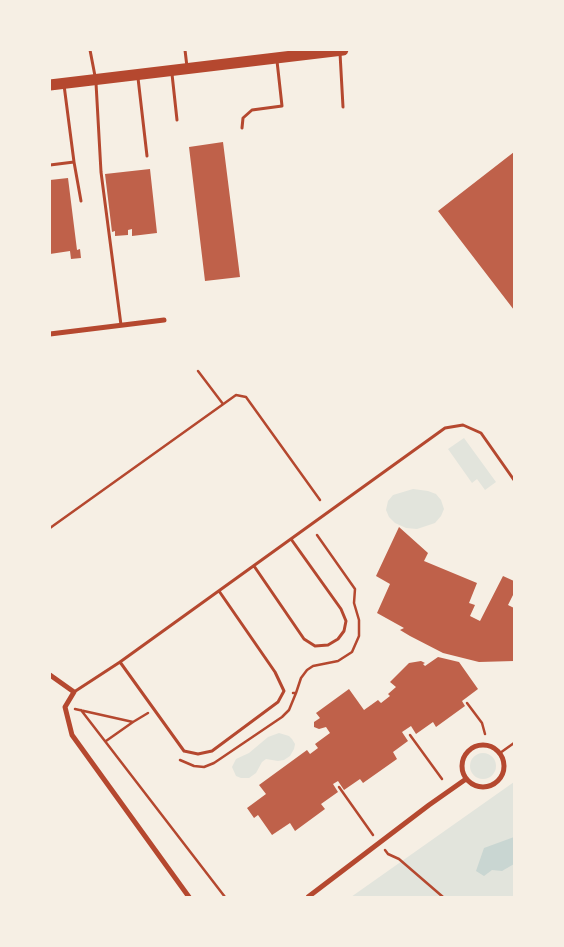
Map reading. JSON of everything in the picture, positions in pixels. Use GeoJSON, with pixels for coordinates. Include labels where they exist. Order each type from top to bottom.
{"type":"FeatureCollection","features":[{"type":"Feature","properties":{"kind":"highway"},"geometry":{"type":"LineString","coordinates":[[50,85],[341,50]]}},
{"type":"Feature","properties":{"kind":"street"},"geometry":{"type":"LineString","coordinates":[[50,334],[164,320]]}},
{"type":"Feature","properties":{"kind":"street"},"geometry":{"type":"LineString","coordinates":[[50,675],[74,692],[64,707],[72,735],[189,897]]}},
{"type":"Feature","properties":{"kind":"street"},"geometry":{"type":"LineString","coordinates":[[478,745],[486,745],[500,753],[504,761],[504,769],[502,777],[496,783],[488,787],[480,787],[466,779],[462,771],[462,763],[470,749],[478,745]]}},
{"type":"Feature","properties":{"kind":"street"},"geometry":{"type":"LineString","coordinates":[[308,897],[466,779]]}},
{"type":"Feature","properties":{"kind":"lane"},"geometry":{"type":"LineString","coordinates":[[90,50],[96,80],[101,172],[121,325]]}},
{"type":"Feature","properties":{"kind":"lane"},"geometry":{"type":"LineString","coordinates":[[185,50],[187,69]]}},
{"type":"Feature","properties":{"kind":"lane"},"geometry":{"type":"LineString","coordinates":[[341,50],[343,107]]}},
{"type":"Feature","properties":{"kind":"lane"},"geometry":{"type":"LineString","coordinates":[[242,128],[243,118],[252,110],[282,106],[277,58]]}},
{"type":"Feature","properties":{"kind":"lane"},"geometry":{"type":"LineString","coordinates":[[171,71],[177,120]]}},
{"type":"Feature","properties":{"kind":"lane"},"geometry":{"type":"LineString","coordinates":[[137,75],[147,156]]}},
{"type":"Feature","properties":{"kind":"lane"},"geometry":{"type":"LineString","coordinates":[[64,83],[81,201]]}},
{"type":"Feature","properties":{"kind":"lane"},"geometry":{"type":"LineString","coordinates":[[50,165],[74,162]]}},
{"type":"Feature","properties":{"kind":"lane"},"geometry":{"type":"LineString","coordinates":[[74,692],[120,662],[445,428],[463,425],[481,433],[514,480]]}},
{"type":"Feature","properties":{"kind":"lane"},"geometry":{"type":"LineString","coordinates":[[254,566],[304,639],[315,646],[328,645],[338,639],[344,631],[346,621],[341,609],[291,539]]}},
{"type":"Feature","properties":{"kind":"lane"},"geometry":{"type":"LineString","coordinates":[[120,662],[184,750],[198,754],[212,751],[278,702],[284,691],[275,672],[219,591]]}},
{"type":"Feature","properties":{"kind":"path"},"geometry":{"type":"LineString","coordinates":[[198,371],[223,404]]}},
{"type":"Feature","properties":{"kind":"path"},"geometry":{"type":"LineString","coordinates":[[50,528],[236,395],[246,397],[320,500]]}},
{"type":"Feature","properties":{"kind":"path"},"geometry":{"type":"LineString","coordinates":[[284,691],[296,693],[301,678],[313,666]]}},
{"type":"Feature","properties":{"kind":"path"},"geometry":{"type":"LineString","coordinates":[[467,702],[482,723],[485,734]]}},
{"type":"Feature","properties":{"kind":"path"},"geometry":{"type":"LineString","coordinates":[[64,707],[134,722]]}},
{"type":"Feature","properties":{"kind":"path"},"geometry":{"type":"LineString","coordinates":[[105,742],[154,708]]}},
{"type":"Feature","properties":{"kind":"path"},"geometry":{"type":"LineString","coordinates":[[81,710],[225,897]]}},
{"type":"Feature","properties":{"kind":"path"},"geometry":{"type":"LineString","coordinates":[[410,735],[442,779]]}},
{"type":"Feature","properties":{"kind":"path"},"geometry":{"type":"LineString","coordinates":[[500,753],[514,743]]}},
{"type":"Feature","properties":{"kind":"path"},"geometry":{"type":"LineString","coordinates":[[339,787],[373,835]]}},
{"type":"Feature","properties":{"kind":"path"},"geometry":{"type":"LineString","coordinates":[[385,850],[443,897]]}},
{"type":"Feature","properties":{"kind":"shaded area"},"geometry":{"type":"Polygon","coordinates":[[[464,438],[496,482],[485,490],[477,479],[472,483],[448,449],[464,438]]]}},
{"type":"Feature","properties":{"kind":"shaded area"},"geometry":{"type":"Polygon","coordinates":[[[413,489],[436,494],[441,500],[444,509],[435,523],[417,529],[406,528],[395,523],[389,517],[386,510],[388,501],[393,495],[413,489]]]}},
{"type":"Feature","properties":{"kind":"shaded area"},"geometry":{"type":"Polygon","coordinates":[[[279,733],[289,736],[295,744],[290,756],[278,761],[266,759],[262,762],[256,773],[249,778],[236,776],[232,767],[236,759],[249,753],[268,737],[279,733]]]}},
{"type":"Feature","properties":{"kind":"shaded area"},"geometry":{"type":"Polygon","coordinates":[[[483,753],[492,757],[496,766],[492,775],[483,779],[474,775],[470,766],[474,757],[483,753]]]}},
{"type":"Feature","properties":{"kind":"shaded area"},"geometry":{"type":"Polygon","coordinates":[[[514,782],[514,897],[351,897],[514,782]]]}},
{"type":"Feature","properties":{"kind":"shaded area"},"geometry":{"type":"Polygon","coordinates":[[[514,837],[514,864],[502,871],[492,870],[484,876],[476,871],[484,848],[514,837]]]}},
{"type":"Feature","properties":{"kind":"building"},"geometry":{"type":"Polygon","coordinates":[[[223,142],[240,277],[205,281],[189,147],[223,142]]]}},
{"type":"Feature","properties":{"kind":"building"},"geometry":{"type":"Polygon","coordinates":[[[514,152],[514,310],[438,211],[514,152]]]}},
{"type":"Feature","properties":{"kind":"building"},"geometry":{"type":"Polygon","coordinates":[[[150,169],[157,233],[132,236],[132,229],[128,230],[128,235],[115,236],[115,231],[112,232],[105,174],[150,169]]]}},
{"type":"Feature","properties":{"kind":"building"},"geometry":{"type":"Polygon","coordinates":[[[68,178],[77,250],[80,249],[81,258],[71,259],[70,251],[50,254],[50,180],[68,178]]]}},
{"type":"Feature","properties":{"kind":"building"},"geometry":{"type":"Polygon","coordinates":[[[399,527],[428,553],[424,561],[477,583],[469,603],[475,605],[470,616],[480,621],[503,576],[514,581],[514,593],[508,605],[514,608],[514,661],[479,662],[443,653],[400,630],[404,628],[377,613],[390,584],[376,576],[399,527]]]}},
{"type":"Feature","properties":{"kind":"building"},"geometry":{"type":"Polygon","coordinates":[[[438,657],[459,662],[478,689],[462,701],[465,706],[436,727],[433,722],[416,734],[411,726],[402,732],[408,741],[393,752],[397,759],[363,783],[360,779],[344,790],[338,781],[333,784],[338,792],[321,804],[325,809],[295,831],[290,823],[272,835],[258,815],[254,818],[247,808],[266,794],[259,785],[307,750],[310,754],[318,748],[315,744],[330,733],[326,727],[319,729],[314,727],[314,722],[320,718],[316,713],[349,689],[364,710],[378,700],[381,703],[390,696],[388,694],[396,687],[390,682],[409,663],[421,661],[425,663],[423,664],[425,666],[438,657]]]}}]}
